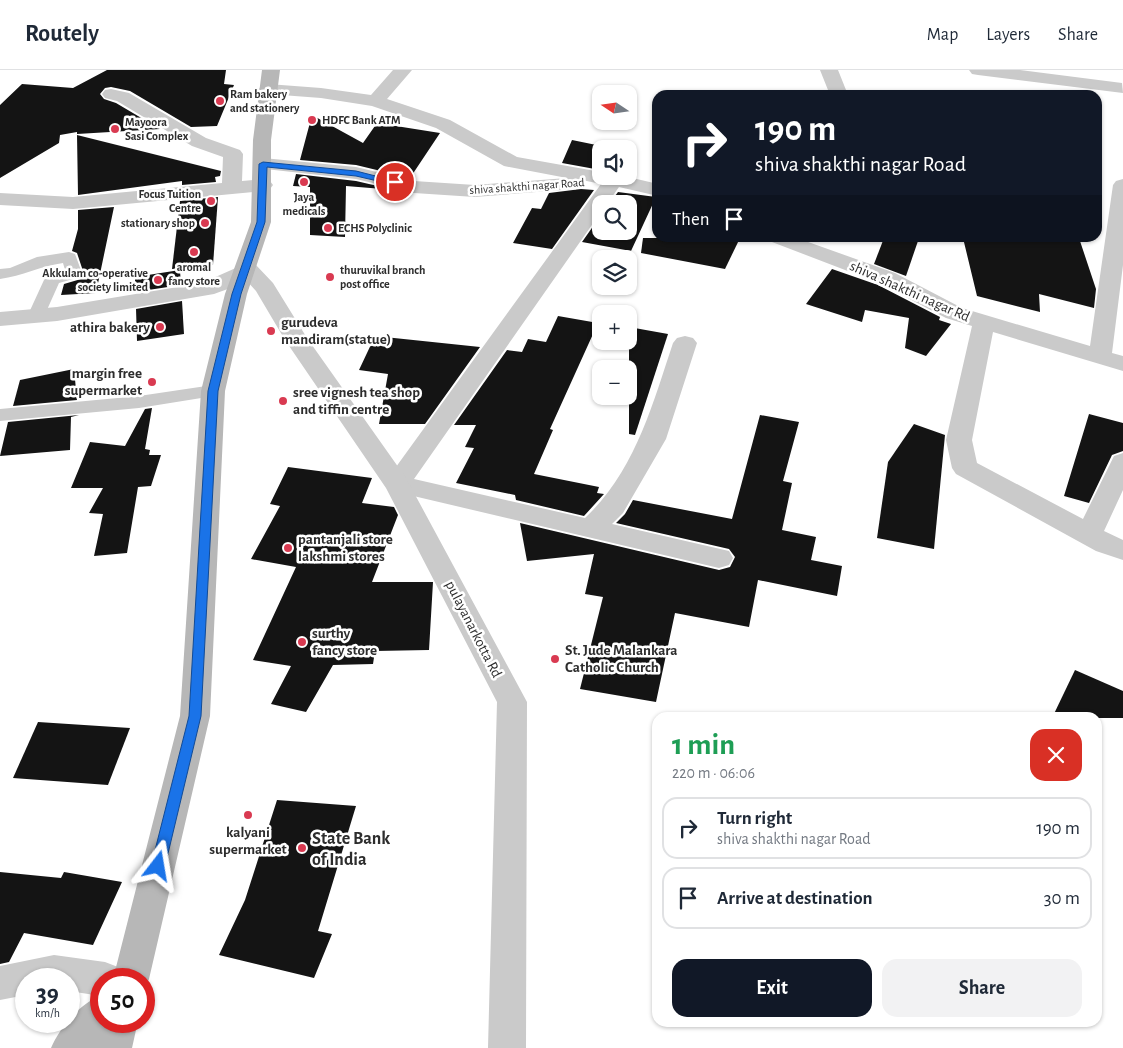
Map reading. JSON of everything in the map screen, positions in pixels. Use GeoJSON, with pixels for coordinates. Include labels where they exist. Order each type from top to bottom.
{"type":"FeatureCollection","features":[{"type":"Feature","properties":{"kind":"main road"},"geometry":{"type":"LineString","coordinates":[[133,968],[195,716],[213,391],[236,294],[247,268],[261,222],[262,140],[270,80]]}},
{"type":"Feature","properties":{"kind":"main road"},"geometry":{"type":"LineString","coordinates":[[70,1048],[90,1025]]}},
{"type":"Feature","properties":{"kind":"main road"},"geometry":{"type":"LineString","coordinates":[[113,1048],[117,1033]]}},
{"type":"Feature","properties":{"kind":"street"},"geometry":{"type":"LineString","coordinates":[[375,101],[403,70]]}},
{"type":"Feature","properties":{"kind":"street"},"geometry":{"type":"LineString","coordinates":[[829,70],[838,90]]}},
{"type":"Feature","properties":{"kind":"street"},"geometry":{"type":"LineString","coordinates":[[978,70],[1090,90]]}},
{"type":"Feature","properties":{"kind":"street"},"geometry":{"type":"LineString","coordinates":[[1102,92],[1123,96],[1122,70]]}},
{"type":"Feature","properties":{"kind":"street"},"geometry":{"type":"LineString","coordinates":[[270,80],[321,93],[375,101],[443,124],[511,162],[592,176]]}},
{"type":"Feature","properties":{"kind":"street"},"geometry":{"type":"LineString","coordinates":[[110,94],[123,98],[199,142],[233,154],[232,188]]}},
{"type":"Feature","properties":{"kind":"street","name":"shiva shakthi nagar Road"},"geometry":{"type":"LineString","coordinates":[[0,199],[73,203],[232,188],[263,174],[356,173],[414,187],[476,191],[592,182]]}},
{"type":"Feature","properties":{"kind":"street"},"geometry":{"type":"LineString","coordinates":[[610,185],[397,484],[592,527],[719,558]]}},
{"type":"Feature","properties":{"kind":"street"},"geometry":{"type":"LineString","coordinates":[[636,185],[652,189]]}},
{"type":"Feature","properties":{"kind":"street"},"geometry":{"type":"LineString","coordinates":[[1100,357],[1123,185]]}},
{"type":"Feature","properties":{"kind":"street","name":"shiva shakthi nagar Rd"},"geometry":{"type":"LineString","coordinates":[[810,243],[887,278],[954,313],[1123,364]]}},
{"type":"Feature","properties":{"kind":"street"},"geometry":{"type":"LineString","coordinates":[[0,319],[36,317],[206,289],[224,283],[247,268]]}},
{"type":"Feature","properties":{"kind":"street","name":"pulayanarkotta Rd"},"geometry":{"type":"LineString","coordinates":[[247,268],[265,288],[297,340],[397,484],[512,702],[507,1048]]}},
{"type":"Feature","properties":{"kind":"street"},"geometry":{"type":"LineString","coordinates":[[984,323],[959,440],[965,468],[1123,550]]}},
{"type":"Feature","properties":{"kind":"street"},"geometry":{"type":"LineString","coordinates":[[592,527],[614,506],[653,438],[685,343]]}},
{"type":"Feature","properties":{"kind":"street"},"geometry":{"type":"LineString","coordinates":[[1089,534],[1123,462]]}},
{"type":"Feature","properties":{"kind":"street"},"geometry":{"type":"LineString","coordinates":[[0,983],[54,972],[90,977]]}},
{"type":"Feature","properties":{"kind":"lane"},"geometry":{"type":"LineString","coordinates":[[0,274],[14,272],[37,262],[69,257],[74,273],[52,280],[36,317]]}},
{"type":"Feature","properties":{"kind":"lane"},"geometry":{"type":"LineString","coordinates":[[0,415],[138,402],[213,391]]}},
{"type":"Feature","properties":{"kind":"building"},"geometry":{"type":"Polygon","coordinates":[[[107,70],[226,70],[224,84],[234,85],[217,126],[191,127],[130,91],[111,87],[105,88],[100,94],[104,99],[116,103],[160,129],[77,134],[77,132],[60,135],[59,143],[0,178],[0,105],[22,84],[73,88],[107,70]]]}},
{"type":"Feature","properties":{"kind":"building"},"geometry":{"type":"Polygon","coordinates":[[[312,115],[363,143],[377,123],[440,133],[410,178],[356,165],[300,160],[312,115]]]}},
{"type":"Feature","properties":{"kind":"building"},"geometry":{"type":"Polygon","coordinates":[[[77,135],[221,171],[220,176],[215,177],[216,182],[182,185],[182,181],[78,195],[77,135]]]}},
{"type":"Feature","properties":{"kind":"building"},"geometry":{"type":"Polygon","coordinates":[[[572,140],[592,144],[592,168],[562,163],[572,140]]]}},
{"type":"Feature","properties":{"kind":"building"},"geometry":{"type":"Polygon","coordinates":[[[296,174],[356,181],[395,190],[346,186],[345,237],[310,235],[310,187],[293,186],[296,174]]]}},
{"type":"Feature","properties":{"kind":"building"},"geometry":{"type":"Polygon","coordinates":[[[581,189],[594,190],[552,249],[513,243],[532,208],[541,209],[549,193],[581,189]]]}},
{"type":"Feature","properties":{"kind":"building"},"geometry":{"type":"Polygon","coordinates":[[[618,192],[652,196],[652,206],[637,238],[637,195],[616,195],[618,192]]]}},
{"type":"Feature","properties":{"kind":"building"},"geometry":{"type":"Polygon","coordinates":[[[218,197],[213,265],[172,269],[180,201],[218,197]]]}},
{"type":"Feature","properties":{"kind":"building"},"geometry":{"type":"Polygon","coordinates":[[[114,207],[96,293],[61,295],[64,284],[81,279],[84,274],[77,253],[72,251],[78,229],[78,210],[114,207]]]}},
{"type":"Feature","properties":{"kind":"building"},"geometry":{"type":"Polygon","coordinates":[[[592,228],[592,240],[636,240],[631,250],[582,242],[592,228]]]}},
{"type":"Feature","properties":{"kind":"building"},"geometry":{"type":"Polygon","coordinates":[[[643,238],[652,238],[652,242],[738,242],[725,269],[641,253],[643,238]]]}},
{"type":"Feature","properties":{"kind":"building"},"geometry":{"type":"Polygon","coordinates":[[[882,242],[918,242],[906,276],[874,264],[882,242]]]}},
{"type":"Feature","properties":{"kind":"building"},"geometry":{"type":"Polygon","coordinates":[[[964,242],[1080,242],[1096,289],[1094,308],[1039,294],[1040,312],[977,296],[964,242]]]}},
{"type":"Feature","properties":{"kind":"building"},"geometry":{"type":"Polygon","coordinates":[[[832,269],[878,285],[940,317],[939,320],[951,324],[926,356],[905,348],[909,318],[865,310],[862,322],[806,304],[832,269]]]}},
{"type":"Feature","properties":{"kind":"building"},"geometry":{"type":"Polygon","coordinates":[[[180,270],[181,285],[135,292],[135,277],[180,270]]]}},
{"type":"Feature","properties":{"kind":"building","name":"athira bakery"},"geometry":{"type":"Polygon","coordinates":[[[182,301],[184,334],[137,341],[136,309],[182,301]]]}},
{"type":"Feature","properties":{"kind":"building"},"geometry":{"type":"Polygon","coordinates":[[[558,316],[592,322],[592,336],[550,429],[553,430],[534,474],[599,487],[597,493],[604,494],[584,516],[516,500],[515,495],[456,483],[474,448],[465,447],[476,425],[454,425],[507,350],[522,352],[528,339],[546,342],[558,316]]]}},
{"type":"Feature","properties":{"kind":"building"},"geometry":{"type":"Polygon","coordinates":[[[637,328],[668,334],[635,435],[629,434],[629,405],[637,405],[637,360],[629,360],[629,350],[637,350],[637,328]]]}},
{"type":"Feature","properties":{"kind":"building"},"geometry":{"type":"Polygon","coordinates":[[[375,336],[480,347],[425,424],[379,424],[388,374],[359,370],[375,336]]]}},
{"type":"Feature","properties":{"kind":"building"},"geometry":{"type":"Polygon","coordinates":[[[74,369],[77,400],[13,406],[20,380],[74,369]]]}},
{"type":"Feature","properties":{"kind":"building"},"geometry":{"type":"Polygon","coordinates":[[[152,408],[145,449],[150,450],[149,455],[161,455],[151,486],[138,487],[127,553],[94,556],[103,514],[89,513],[103,488],[71,488],[90,442],[125,446],[145,409],[152,408]]]}},
{"type":"Feature","properties":{"kind":"building"},"geometry":{"type":"Polygon","coordinates":[[[1089,414],[1123,423],[1123,451],[1112,455],[1089,503],[1064,496],[1089,414]]]}},
{"type":"Feature","properties":{"kind":"building"},"geometry":{"type":"Polygon","coordinates":[[[79,415],[71,417],[70,450],[0,456],[8,422],[79,415]]]}},
{"type":"Feature","properties":{"kind":"building"},"geometry":{"type":"Polygon","coordinates":[[[760,415],[799,422],[783,481],[792,483],[782,530],[816,537],[811,560],[842,566],[837,596],[758,580],[749,627],[675,613],[656,702],[580,689],[603,597],[585,594],[594,554],[527,561],[520,523],[719,570],[730,567],[735,557],[729,549],[616,523],[625,514],[633,500],[732,519],[760,415]]]}},
{"type":"Feature","properties":{"kind":"building"},"geometry":{"type":"Polygon","coordinates":[[[914,424],[945,435],[934,549],[877,538],[888,462],[914,424]]]}},
{"type":"Feature","properties":{"kind":"building"},"geometry":{"type":"Polygon","coordinates":[[[288,467],[372,478],[362,503],[394,507],[398,515],[372,582],[433,582],[429,650],[375,651],[373,664],[333,665],[306,712],[271,704],[291,666],[253,660],[296,567],[251,559],[280,506],[270,504],[288,467]]]}},
{"type":"Feature","properties":{"kind":"building"},"geometry":{"type":"Polygon","coordinates":[[[1075,670],[1123,691],[1123,718],[1102,718],[1102,712],[1055,712],[1075,670]]]}},
{"type":"Feature","properties":{"kind":"building"},"geometry":{"type":"Polygon","coordinates":[[[38,722],[130,728],[108,785],[13,778],[38,722]]]}},
{"type":"Feature","properties":{"kind":"building"},"geometry":{"type":"Polygon","coordinates":[[[277,800],[356,806],[318,931],[332,934],[314,978],[219,955],[245,900],[277,800]]]}},
{"type":"Feature","properties":{"kind":"building"},"geometry":{"type":"Polygon","coordinates":[[[0,872],[61,878],[64,872],[122,882],[93,945],[24,933],[9,962],[0,964],[0,872]]]}},
{"type":"Feature","properties":{"kind":"place","name":"Ram bakery and stationery"},"geometry":{"type":"Point","coordinates":[220,101]}},
{"type":"Feature","properties":{"kind":"place","name":"HDFC Bank ATM"},"geometry":{"type":"Point","coordinates":[312,120]}},
{"type":"Feature","properties":{"kind":"place","name":"Mayoora Sasi Complex"},"geometry":{"type":"Point","coordinates":[115,129]}},
{"type":"Feature","properties":{"kind":"place","name":"Jaya medicals"},"geometry":{"type":"Point","coordinates":[304,182]}},
{"type":"Feature","properties":{"kind":"place","name":"Focus Tuition Centre"},"geometry":{"type":"Point","coordinates":[211,201]}},
{"type":"Feature","properties":{"kind":"place","name":"stationary shop"},"geometry":{"type":"Point","coordinates":[205,223]}},
{"type":"Feature","properties":{"kind":"place","name":"ECHS Polyclinic"},"geometry":{"type":"Point","coordinates":[328,228]}},
{"type":"Feature","properties":{"kind":"place","name":"aromal fancy store"},"geometry":{"type":"Point","coordinates":[194,252]}},
{"type":"Feature","properties":{"kind":"place","name":"thuruvikal branch post office"},"geometry":{"type":"Point","coordinates":[330,277]}},
{"type":"Feature","properties":{"kind":"place","name":"Akkulam co-operative society limited"},"geometry":{"type":"Point","coordinates":[158,280]}},
{"type":"Feature","properties":{"kind":"place","name":"athira bakery"},"geometry":{"type":"Point","coordinates":[160,327]}},
{"type":"Feature","properties":{"kind":"place","name":"gurudeva mandiram(statue)"},"geometry":{"type":"Point","coordinates":[271,331]}},
{"type":"Feature","properties":{"kind":"place","name":"margin free supermarket"},"geometry":{"type":"Point","coordinates":[152,382]}},
{"type":"Feature","properties":{"kind":"place","name":"sree vignesh tea shop and tiffin centre"},"geometry":{"type":"Point","coordinates":[283,401]}},
{"type":"Feature","properties":{"kind":"place","name":"pantanjali store lakshmi stores"},"geometry":{"type":"Point","coordinates":[288,548]}},
{"type":"Feature","properties":{"kind":"place","name":"surthy fancy store"},"geometry":{"type":"Point","coordinates":[302,642]}},
{"type":"Feature","properties":{"kind":"place","name":"St. Jude Malankara Catholic Church"},"geometry":{"type":"Point","coordinates":[555,659]}},
{"type":"Feature","properties":{"kind":"place","name":"kalyani supermarket"},"geometry":{"type":"Point","coordinates":[248,815]}},
{"type":"Feature","properties":{"kind":"place","name":"State Bank of India"},"geometry":{"type":"Point","coordinates":[302,848]}},
{"type":"Feature","properties":{"kind":"route"},"geometry":{"type":"LineString","coordinates":[[158,866],[195,716],[213,391],[236,294],[247,268],[261,222],[263,164],[356,173],[395,182]]}}]}
